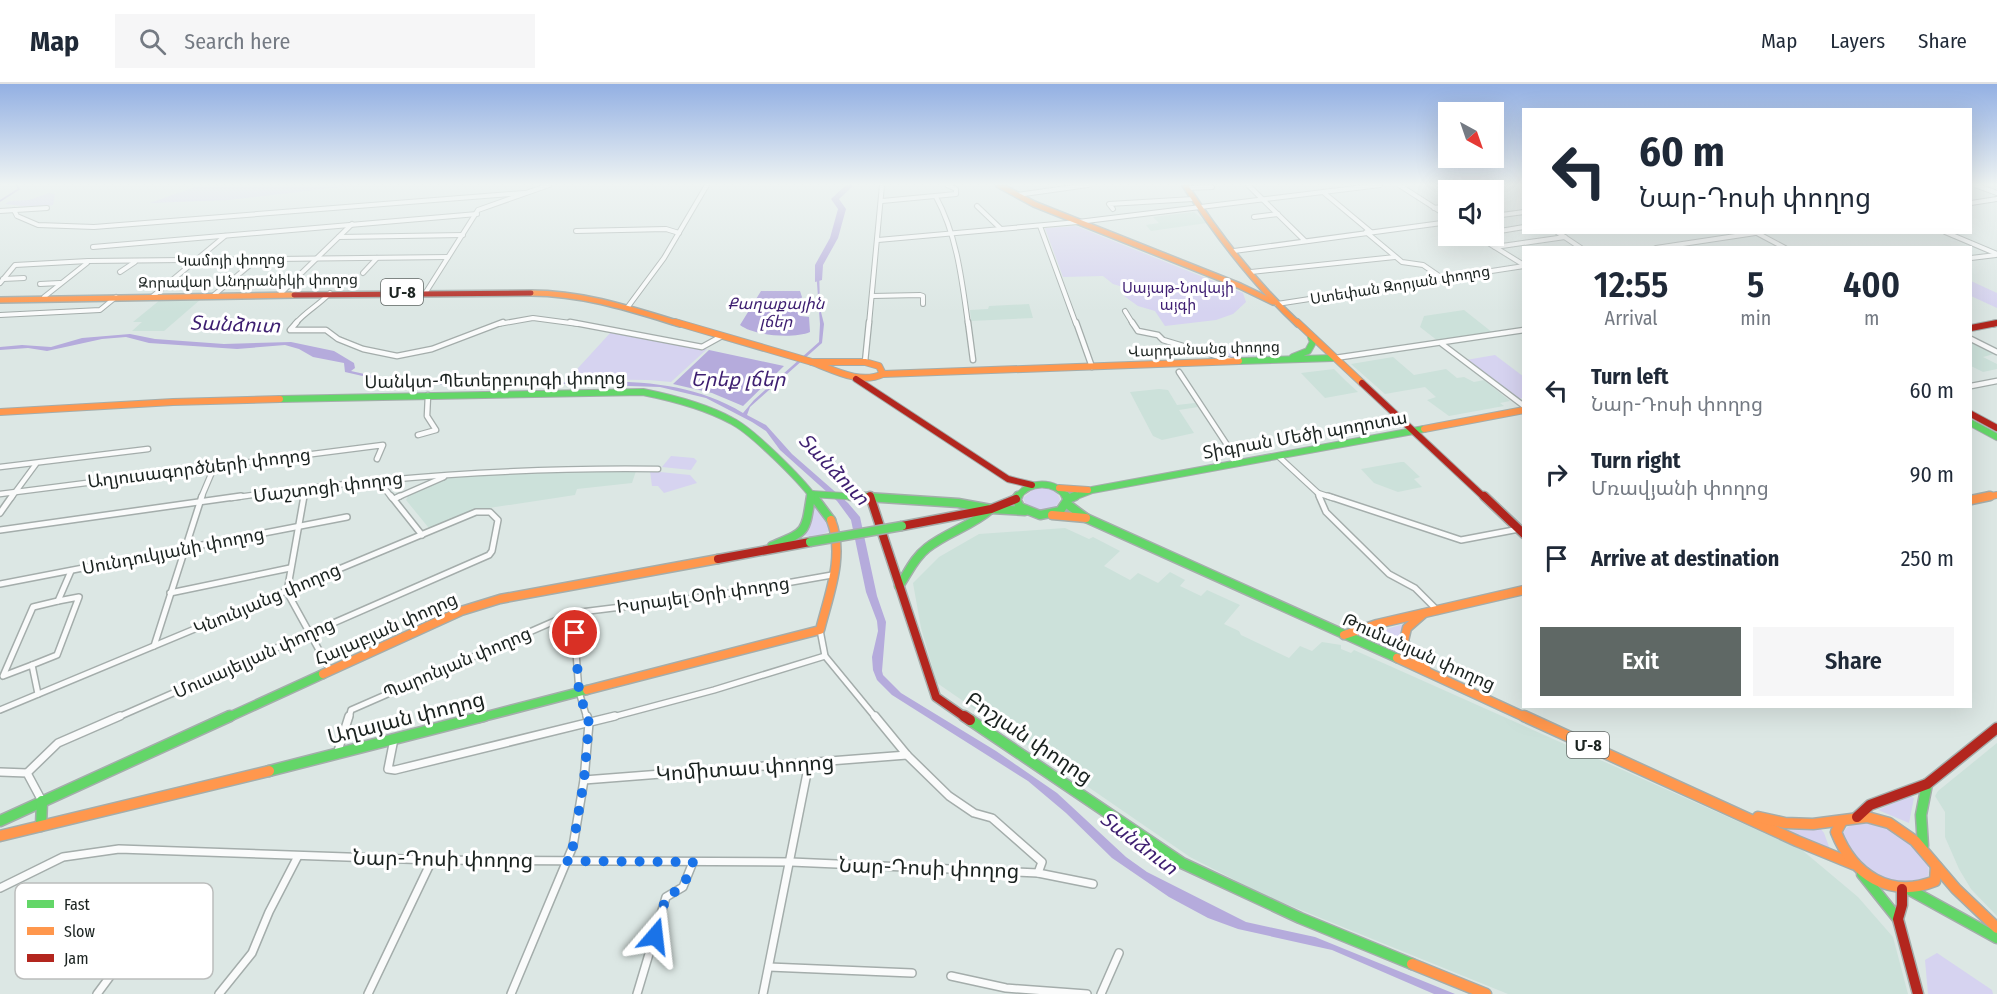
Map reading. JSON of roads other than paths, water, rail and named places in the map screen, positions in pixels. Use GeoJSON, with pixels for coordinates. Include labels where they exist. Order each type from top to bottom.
{"type":"FeatureCollection","features":[{"type":"Feature","properties":{"kind":"main road"},"geometry":{"type":"LineString","coordinates":[[1092,227],[1240,286],[1276,304]]}},
{"type":"Feature","properties":{"kind":"main road"},"geometry":{"type":"LineString","coordinates":[[1216,227],[1276,304],[1521,532]]}},
{"type":"Feature","properties":{"kind":"main road","name":"Զորավար Անդրանիկի փողոց"},"geometry":{"type":"LineString","coordinates":[[0,300],[44,297],[330,293],[555,293],[595,299],[812,362]]}},
{"type":"Feature","properties":{"kind":"main road"},"geometry":{"type":"LineString","coordinates":[[1972,328],[1997,323]]}},
{"type":"Feature","properties":{"kind":"main road"},"geometry":{"type":"LineString","coordinates":[[1281,359],[1308,351],[1312,345],[1311,337]]}},
{"type":"Feature","properties":{"kind":"main road","name":"Վարդանանց փողոց"},"geometry":{"type":"LineString","coordinates":[[854,378],[869,379],[882,375],[1334,358]]}},
{"type":"Feature","properties":{"kind":"main road"},"geometry":{"type":"LineString","coordinates":[[1281,359],[1326,363],[1347,371]]}},
{"type":"Feature","properties":{"kind":"main road"},"geometry":{"type":"LineString","coordinates":[[761,551],[804,531],[808,520],[808,501],[811,494],[958,503],[1046,515],[1060,511],[1068,501],[1059,488],[1008,479],[879,395],[846,373],[846,365],[861,361],[879,366],[882,375],[879,395]]}},
{"type":"Feature","properties":{"kind":"main road","name":"Մ-8"},"geometry":{"type":"LineString","coordinates":[[812,362],[861,361]]}},
{"type":"Feature","properties":{"kind":"main road","name":"Մ-8"},"geometry":{"type":"LineString","coordinates":[[812,362],[846,373]]}},
{"type":"Feature","properties":{"kind":"main road","name":"Սանկտ-Պետերբուրգի փողոց"},"geometry":{"type":"LineString","coordinates":[[0,412],[159,403],[428,395],[584,392],[643,393],[662,396],[733,421],[754,438],[811,494],[829,516],[837,531],[838,550],[820,630]]}},
{"type":"Feature","properties":{"kind":"main road","name":"Տիգրան Մեծի պողոտա"},"geometry":{"type":"LineString","coordinates":[[1059,488],[1092,490],[1522,408]]}},
{"type":"Feature","properties":{"kind":"main road"},"geometry":{"type":"LineString","coordinates":[[1972,415],[1997,428]]}},
{"type":"Feature","properties":{"kind":"main road"},"geometry":{"type":"LineString","coordinates":[[1972,424],[1997,437]]}},
{"type":"Feature","properties":{"kind":"main road"},"geometry":{"type":"LineString","coordinates":[[1008,479],[1020,507],[1026,511]]}},
{"type":"Feature","properties":{"kind":"main road"},"geometry":{"type":"LineString","coordinates":[[899,586],[906,578],[915,559],[929,546],[985,519],[991,509],[1017,497],[1023,489],[1032,485]]}},
{"type":"Feature","properties":{"kind":"main road","name":"Տիգրան Մեծի պողոտա"},"geometry":{"type":"LineString","coordinates":[[1068,501],[1092,490]]}},
{"type":"Feature","properties":{"kind":"main road"},"geometry":{"type":"LineString","coordinates":[[1972,500],[1997,495]]}},
{"type":"Feature","properties":{"kind":"main road","name":"Բոշյան փողոց"},"geometry":{"type":"LineString","coordinates":[[870,496],[936,697],[1182,863],[1300,918],[1486,994]]}},
{"type":"Feature","properties":{"kind":"main road","name":"Մ-8"},"geometry":{"type":"LineString","coordinates":[[1068,501],[1086,518]]}},
{"type":"Feature","properties":{"kind":"main road","name":"Հալաբյան փողոց"},"geometry":{"type":"LineString","coordinates":[[0,821],[474,606],[500,599],[991,509]]}},
{"type":"Feature","properties":{"kind":"main road","name":"Մ-8"},"geometry":{"type":"LineString","coordinates":[[1046,515],[1086,518]]}},
{"type":"Feature","properties":{"kind":"main road","name":"Թումանյան փողոց"},"geometry":{"type":"LineString","coordinates":[[1086,518],[1740,813]]}},
{"type":"Feature","properties":{"kind":"main road"},"geometry":{"type":"LineString","coordinates":[[1344,635],[1377,624],[1522,590]]}},
{"type":"Feature","properties":{"kind":"main road"},"geometry":{"type":"LineString","coordinates":[[1423,614],[1406,628],[1403,643],[1411,655],[1437,677]]}},
{"type":"Feature","properties":{"kind":"main road","name":"Աղայան փողոց"},"geometry":{"type":"LineString","coordinates":[[0,836],[394,740],[820,630]]}},
{"type":"Feature","properties":{"kind":"main road"},"geometry":{"type":"LineString","coordinates":[[1857,817],[1870,805],[1927,784],[1997,728]]}},
{"type":"Feature","properties":{"kind":"main road"},"geometry":{"type":"LineString","coordinates":[[1927,784],[1920,833],[1923,846],[1936,866],[1997,928]]}},
{"type":"Feature","properties":{"kind":"main road"},"geometry":{"type":"LineString","coordinates":[[41,826],[42,801]]}},
{"type":"Feature","properties":{"kind":"main road","name":"Մ-8"},"geometry":{"type":"LineString","coordinates":[[1740,813],[1772,821],[1792,823],[1842,821]]}},
{"type":"Feature","properties":{"kind":"main road","name":"Մ-8"},"geometry":{"type":"LineString","coordinates":[[1740,813],[1797,842],[1853,864]]}},
{"type":"Feature","properties":{"kind":"main road"},"geometry":{"type":"LineString","coordinates":[[1923,846],[1896,826],[1875,819],[1857,817],[1842,821],[1837,827],[1836,837],[1841,850],[1860,870],[1882,883],[1906,890],[1997,938]]}},
{"type":"Feature","properties":{"kind":"main road"},"geometry":{"type":"LineString","coordinates":[[1906,890],[1921,889],[1935,881],[1936,866]]}},
{"type":"Feature","properties":{"kind":"main road"},"geometry":{"type":"LineString","coordinates":[[1860,870],[1867,883],[1898,920],[1918,994]]}},
{"type":"Feature","properties":{"kind":"main road"},"geometry":{"type":"LineString","coordinates":[[1898,920],[1906,890]]}},
{"type":"Feature","properties":{"kind":"street"},"geometry":{"type":"LineString","coordinates":[[93,247],[312,227]]}},
{"type":"Feature","properties":{"kind":"street"},"geometry":{"type":"LineString","coordinates":[[280,294],[349,227]]}},
{"type":"Feature","properties":{"kind":"street"},"geometry":{"type":"LineString","coordinates":[[426,292],[468,227]]}},
{"type":"Feature","properties":{"kind":"street"},"geometry":{"type":"LineString","coordinates":[[627,308],[648,283],[682,227]]}},
{"type":"Feature","properties":{"kind":"street"},"geometry":{"type":"LineString","coordinates":[[861,361],[872,296],[879,227]]}},
{"type":"Feature","properties":{"kind":"street"},"geometry":{"type":"LineString","coordinates":[[949,227],[973,360]]}},
{"type":"Feature","properties":{"kind":"street"},"geometry":{"type":"LineString","coordinates":[[878,240],[1021,227]]}},
{"type":"Feature","properties":{"kind":"street"},"geometry":{"type":"LineString","coordinates":[[1041,227],[1092,367]]}},
{"type":"Feature","properties":{"kind":"street"},"geometry":{"type":"LineString","coordinates":[[1291,227],[1305,241]]}},
{"type":"Feature","properties":{"kind":"street"},"geometry":{"type":"LineString","coordinates":[[1364,227],[1404,263],[1423,265],[1443,278]]}},
{"type":"Feature","properties":{"kind":"street"},"geometry":{"type":"LineString","coordinates":[[1234,251],[1397,227]]}},
{"type":"Feature","properties":{"kind":"street"},"geometry":{"type":"LineString","coordinates":[[1504,230],[1521,227]]}},
{"type":"Feature","properties":{"kind":"street"},"geometry":{"type":"LineString","coordinates":[[576,231],[666,229],[679,233]]}},
{"type":"Feature","properties":{"kind":"street"},"geometry":{"type":"LineString","coordinates":[[1560,234],[1578,246]]}},
{"type":"Feature","properties":{"kind":"street"},"geometry":{"type":"LineString","coordinates":[[1669,246],[1750,234]]}},
{"type":"Feature","properties":{"kind":"street"},"geometry":{"type":"LineString","coordinates":[[1759,234],[1781,246]]}},
{"type":"Feature","properties":{"kind":"street"},"geometry":{"type":"LineString","coordinates":[[1949,234],[1997,254]]}},
{"type":"Feature","properties":{"kind":"street"},"geometry":{"type":"LineString","coordinates":[[153,296],[226,235]]}},
{"type":"Feature","properties":{"kind":"street"},"geometry":{"type":"LineString","coordinates":[[339,237],[463,235]]}},
{"type":"Feature","properties":{"kind":"street"},"geometry":{"type":"LineString","coordinates":[[1495,247],[1565,237]]}},
{"type":"Feature","properties":{"kind":"street"},"geometry":{"type":"LineString","coordinates":[[1495,247],[1522,265]]}},
{"type":"Feature","properties":{"kind":"street"},"geometry":{"type":"LineString","coordinates":[[1972,258],[1997,254]]}},
{"type":"Feature","properties":{"kind":"street","name":"Կամոյի փողոց"},"geometry":{"type":"LineString","coordinates":[[15,265],[88,261],[448,257]]}},
{"type":"Feature","properties":{"kind":"street"},"geometry":{"type":"LineString","coordinates":[[1251,272],[1395,257]]}},
{"type":"Feature","properties":{"kind":"street"},"geometry":{"type":"LineString","coordinates":[[363,273],[377,258]]}},
{"type":"Feature","properties":{"kind":"street"},"geometry":{"type":"LineString","coordinates":[[214,295],[256,260]]}},
{"type":"Feature","properties":{"kind":"street"},"geometry":{"type":"LineString","coordinates":[[44,297],[88,261]]}},
{"type":"Feature","properties":{"kind":"street"},"geometry":{"type":"LineString","coordinates":[[120,272],[136,261]]}},
{"type":"Feature","properties":{"kind":"street"},"geometry":{"type":"LineString","coordinates":[[2,281],[15,265]]}},
{"type":"Feature","properties":{"kind":"street","name":"Ստեփան Զորյան փողոց"},"geometry":{"type":"LineString","coordinates":[[1276,304],[1522,266]]}},
{"type":"Feature","properties":{"kind":"street"},"geometry":{"type":"LineString","coordinates":[[2,281],[24,278]]}},
{"type":"Feature","properties":{"kind":"street"},"geometry":{"type":"LineString","coordinates":[[40,284],[62,283]]}},
{"type":"Feature","properties":{"kind":"street"},"geometry":{"type":"LineString","coordinates":[[330,293],[319,305],[308,309],[290,330],[326,330],[338,339],[363,349],[397,356],[432,349],[506,321],[533,318],[558,320],[702,346],[722,336]]}},
{"type":"Feature","properties":{"kind":"street"},"geometry":{"type":"LineString","coordinates":[[872,296],[920,295],[923,296],[923,304]]}},
{"type":"Feature","properties":{"kind":"street"},"geometry":{"type":"LineString","coordinates":[[0,315],[100,310],[117,296]]}},
{"type":"Feature","properties":{"kind":"street"},"geometry":{"type":"LineString","coordinates":[[1125,311],[1138,331],[1158,335],[1163,340],[1234,361]]}},
{"type":"Feature","properties":{"kind":"street","name":"Վարդանանց փողոց"},"geometry":{"type":"LineString","coordinates":[[1334,358],[1442,344],[1522,330]]}},
{"type":"Feature","properties":{"kind":"street"},"geometry":{"type":"LineString","coordinates":[[1972,340],[1997,352]]}},
{"type":"Feature","properties":{"kind":"street"},"geometry":{"type":"LineString","coordinates":[[1442,344],[1522,406]]}},
{"type":"Feature","properties":{"kind":"street"},"geometry":{"type":"LineString","coordinates":[[1179,372],[1239,463]]}},
{"type":"Feature","properties":{"kind":"street"},"geometry":{"type":"LineString","coordinates":[[1972,386],[1997,381]]}},
{"type":"Feature","properties":{"kind":"street"},"geometry":{"type":"LineString","coordinates":[[418,435],[436,430],[428,416],[428,395]]}},
{"type":"Feature","properties":{"kind":"street","name":"Աղյուսագործների փողոց"},"geometry":{"type":"LineString","coordinates":[[0,494],[383,445],[377,459]]}},
{"type":"Feature","properties":{"kind":"street"},"geometry":{"type":"LineString","coordinates":[[0,467],[148,449]]}},
{"type":"Feature","properties":{"kind":"street"},"geometry":{"type":"LineString","coordinates":[[1278,456],[1318,493],[1326,512],[1341,528],[1389,574],[1415,588],[1438,610]]}},
{"type":"Feature","properties":{"kind":"street"},"geometry":{"type":"LineString","coordinates":[[0,513],[36,464]]}},
{"type":"Feature","properties":{"kind":"street"},"geometry":{"type":"LineString","coordinates":[[154,646],[199,503],[215,465]]}},
{"type":"Feature","properties":{"kind":"street","name":"Մաշտոցի փողոց"},"geometry":{"type":"LineString","coordinates":[[0,530],[378,480],[564,467],[658,469]]}},
{"type":"Feature","properties":{"kind":"street"},"geometry":{"type":"LineString","coordinates":[[394,499],[449,475]]}},
{"type":"Feature","properties":{"kind":"street"},"geometry":{"type":"LineString","coordinates":[[378,480],[422,535]]}},
{"type":"Feature","properties":{"kind":"street"},"geometry":{"type":"LineString","coordinates":[[305,489],[287,592],[330,670]]}},
{"type":"Feature","properties":{"kind":"street"},"geometry":{"type":"LineString","coordinates":[[1318,493],[1461,540],[1521,532]]}},
{"type":"Feature","properties":{"kind":"street","name":"Կնունյանց փողոց"},"geometry":{"type":"LineString","coordinates":[[0,710],[476,512],[490,512],[498,520],[489,555]]}},
{"type":"Feature","properties":{"kind":"street","name":"Սունդուկյանի փողոց"},"geometry":{"type":"LineString","coordinates":[[0,584],[347,517]]}},
{"type":"Feature","properties":{"kind":"street","name":"Մուսայելյան փողոց"},"geometry":{"type":"LineString","coordinates":[[27,773],[58,743],[489,555]]}},
{"type":"Feature","properties":{"kind":"street"},"geometry":{"type":"LineString","coordinates":[[170,593],[290,568]]}},
{"type":"Feature","properties":{"kind":"street"},"geometry":{"type":"LineString","coordinates":[[58,601],[71,571]]}},
{"type":"Feature","properties":{"kind":"street","name":"Իսրայել Օրի փողոց"},"geometry":{"type":"LineString","coordinates":[[573,613],[718,595],[832,575]]}},
{"type":"Feature","properties":{"kind":"street"},"geometry":{"type":"LineString","coordinates":[[79,597],[57,654],[3,676],[33,607],[58,601],[79,597]]}},
{"type":"Feature","properties":{"kind":"street"},"geometry":{"type":"LineString","coordinates":[[511,994],[573,846],[584,780],[589,723],[579,692],[573,613]]}},
{"type":"Feature","properties":{"kind":"street","name":"Պարոնյան փողոց"},"geometry":{"type":"LineString","coordinates":[[337,754],[351,710],[573,613]]}},
{"type":"Feature","properties":{"kind":"street"},"geometry":{"type":"LineString","coordinates":[[820,630],[825,656],[907,755],[949,796],[975,813],[992,818],[1042,862],[1038,873]]}},
{"type":"Feature","properties":{"kind":"street"},"geometry":{"type":"LineString","coordinates":[[394,740],[388,769],[395,770],[714,690],[825,656]]}},
{"type":"Feature","properties":{"kind":"street"},"geometry":{"type":"LineString","coordinates":[[32,665],[38,694]]}},
{"type":"Feature","properties":{"kind":"street","name":"Կոմիտաս փողոց"},"geometry":{"type":"LineString","coordinates":[[584,780],[907,755]]}},
{"type":"Feature","properties":{"kind":"street"},"geometry":{"type":"LineString","coordinates":[[763,994],[809,763]]}},
{"type":"Feature","properties":{"kind":"street"},"geometry":{"type":"LineString","coordinates":[[0,772],[27,773],[42,801]]}},
{"type":"Feature","properties":{"kind":"street","name":"Նար-Դոսի փողոց"},"geometry":{"type":"LineString","coordinates":[[0,888],[63,857],[119,849],[432,860],[791,862],[1038,873],[1093,884]]}},
{"type":"Feature","properties":{"kind":"street"},"geometry":{"type":"LineString","coordinates":[[219,994],[252,953],[268,912],[298,856]]}},
{"type":"Feature","properties":{"kind":"street"},"geometry":{"type":"LineString","coordinates":[[368,994],[432,860]]}},
{"type":"Feature","properties":{"kind":"street"},"geometry":{"type":"LineString","coordinates":[[638,994],[666,897],[683,887],[693,862]]}},
{"type":"Feature","properties":{"kind":"street"},"geometry":{"type":"LineString","coordinates":[[1101,994],[1119,953]]}},
{"type":"Feature","properties":{"kind":"street"},"geometry":{"type":"LineString","coordinates":[[769,967],[912,973]]}},
{"type":"Feature","properties":{"kind":"street"},"geometry":{"type":"LineString","coordinates":[[951,976],[1006,988],[1087,994]]}},
{"type":"Feature","properties":{"kind":"street"},"geometry":{"type":"LineString","coordinates":[[97,994],[108,979]]}},
{"type":"Feature","properties":{"kind":"water"},"geometry":{"type":"Polygon","coordinates":[[[819,264],[820,308],[824,324],[822,343],[750,407],[747,415],[766,425],[792,454],[848,503],[860,517],[877,596],[886,622],[883,675],[901,693],[996,751],[1057,793],[1126,857],[1147,872],[1246,922],[1315,937],[1455,994],[1434,994],[1332,950],[1238,929],[1208,918],[1169,897],[1112,858],[1066,813],[1028,781],[892,695],[877,680],[873,670],[872,657],[878,631],[877,621],[866,592],[851,520],[837,501],[780,450],[766,431],[706,398],[660,387],[547,383],[653,384],[684,389],[714,399],[743,413],[754,400],[819,342],[816,270],[819,264]]]}},
{"type":"Feature","properties":{"kind":"water","name":"Քաղաքային լճեր"},"geometry":{"type":"Polygon","coordinates":[[[761,291],[800,291],[802,297],[798,306],[800,316],[809,317],[810,332],[794,335],[764,334],[740,325],[761,291]]]}},
{"type":"Feature","properties":{"kind":"water"},"geometry":{"type":"Polygon","coordinates":[[[130,334],[155,339],[224,344],[291,342],[334,351],[354,363],[355,368],[351,371],[377,377],[487,385],[527,384],[500,387],[455,384],[402,385],[345,372],[344,363],[313,357],[299,349],[285,345],[237,349],[149,343],[126,337],[102,339],[47,351],[28,348],[0,350],[0,347],[22,345],[51,347],[82,338],[130,334]]]}},
{"type":"Feature","properties":{"kind":"water","name":"Երեք լճեր"},"geometry":{"type":"Polygon","coordinates":[[[709,350],[784,366],[743,406],[712,393],[673,384],[709,350]]]}},
{"type":"Feature","properties":{"kind":"waterway"},"geometry":{"type":"LineString","coordinates":[[818,280],[819,265],[824,259],[824,253],[832,243],[837,227]]}},
{"type":"Feature","properties":{"kind":"park label","name":"Սայաթ-Նովայի այգի"},"geometry":{"type":"Point","coordinates":[1178,296]}},
{"type":"Feature","properties":{"kind":"water label","name":"Տանձուտ"},"geometry":{"type":"Point","coordinates":[235,324]}},
{"type":"Feature","properties":{"kind":"water label","name":"Տանձուտ"},"geometry":{"type":"Point","coordinates":[834,469]}},
{"type":"Feature","properties":{"kind":"water label","name":"Տանձուտ"},"geometry":{"type":"Point","coordinates":[1139,843]}}]}
